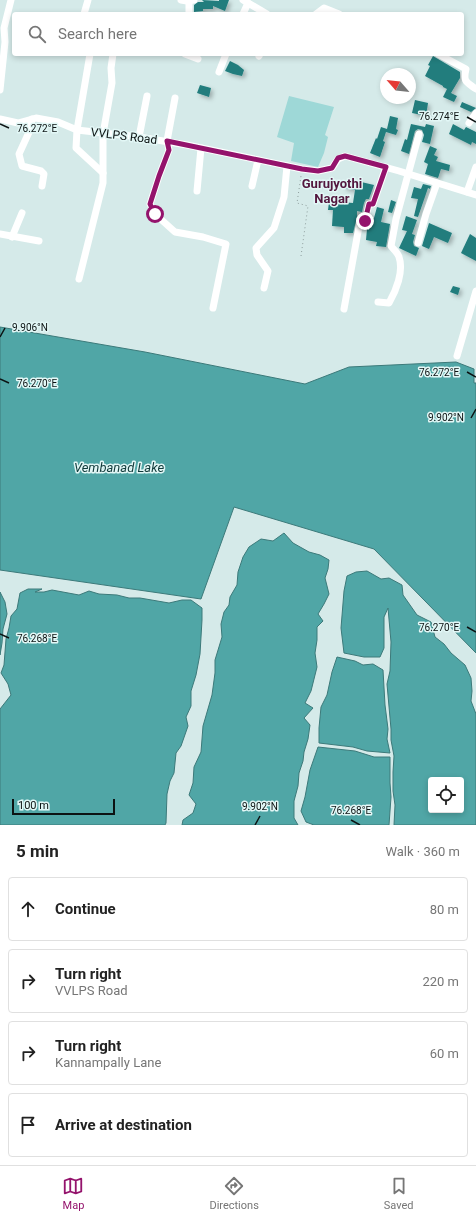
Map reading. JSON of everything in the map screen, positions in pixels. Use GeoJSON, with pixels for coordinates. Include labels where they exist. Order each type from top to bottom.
{"type":"FeatureCollection","features":[{"type":"Feature","properties":{"kind":"street"},"geometry":{"type":"LineString","coordinates":[[0,90],[6,42],[3,15],[11,0]]}},
{"type":"Feature","properties":{"kind":"street"},"geometry":{"type":"LineString","coordinates":[[85,12],[88,0]]}},
{"type":"Feature","properties":{"kind":"street"},"geometry":{"type":"LineString","coordinates":[[181,0],[192,0],[189,12]]}},
{"type":"Feature","properties":{"kind":"street"},"geometry":{"type":"LineString","coordinates":[[243,12],[245,1],[264,12]]}},
{"type":"Feature","properties":{"kind":"street"},"geometry":{"type":"LineString","coordinates":[[319,12],[324,8],[334,12]]}},
{"type":"Feature","properties":{"kind":"street"},"geometry":{"type":"LineString","coordinates":[[90,56],[77,130],[76,148],[103,173]]}},
{"type":"Feature","properties":{"kind":"street"},"geometry":{"type":"LineString","coordinates":[[79,279],[102,183],[103,134],[112,84],[111,68],[113,56]]}},
{"type":"Feature","properties":{"kind":"street"},"geometry":{"type":"LineString","coordinates":[[190,56],[198,59]]}},
{"type":"Feature","properties":{"kind":"street"},"geometry":{"type":"LineString","coordinates":[[219,72],[225,56]]}},
{"type":"Feature","properties":{"kind":"street"},"geometry":{"type":"LineString","coordinates":[[442,56],[466,69],[466,82],[476,90]]}},
{"type":"Feature","properties":{"kind":"street"},"geometry":{"type":"LineString","coordinates":[[138,137],[147,96]]}},
{"type":"Feature","properties":{"kind":"street"},"geometry":{"type":"LineString","coordinates":[[175,98],[167,141],[169,150],[150,204],[155,214],[175,232],[226,244],[213,308]]}},
{"type":"Feature","properties":{"kind":"street"},"geometry":{"type":"LineString","coordinates":[[469,123],[476,113]]}},
{"type":"Feature","properties":{"kind":"street","name":"VVLPS Road"},"geometry":{"type":"LineString","coordinates":[[0,119],[18,122],[36,118],[58,122],[77,130],[167,141],[302,169],[318,171],[332,168]]}},
{"type":"Feature","properties":{"kind":"street"},"geometry":{"type":"LineString","coordinates":[[32,119],[30,130],[19,154],[22,166],[41,171],[44,174],[42,186]]}},
{"type":"Feature","properties":{"kind":"street"},"geometry":{"type":"LineString","coordinates":[[378,302],[389,303],[395,293],[400,271],[399,256],[391,246],[396,219],[419,134]]}},
{"type":"Feature","properties":{"kind":"street"},"geometry":{"type":"LineString","coordinates":[[197,191],[201,148]]}},
{"type":"Feature","properties":{"kind":"street"},"geometry":{"type":"LineString","coordinates":[[332,168],[338,158],[345,156],[476,195]]}},
{"type":"Feature","properties":{"kind":"street"},"geometry":{"type":"LineString","coordinates":[[252,186],[258,160]]}},
{"type":"Feature","properties":{"kind":"street"},"geometry":{"type":"LineString","coordinates":[[264,288],[268,271],[257,255],[256,248],[274,228],[284,197],[287,166]]}},
{"type":"Feature","properties":{"kind":"street"},"geometry":{"type":"LineString","coordinates":[[344,309],[360,221],[365,221],[369,204],[373,204],[386,167]]}},
{"type":"Feature","properties":{"kind":"street"},"geometry":{"type":"LineString","coordinates":[[467,192],[476,167]]}},
{"type":"Feature","properties":{"kind":"street"},"geometry":{"type":"LineString","coordinates":[[418,243],[437,183]]}},
{"type":"Feature","properties":{"kind":"street"},"geometry":{"type":"LineString","coordinates":[[12,237],[22,213]]}},
{"type":"Feature","properties":{"kind":"street"},"geometry":{"type":"LineString","coordinates":[[0,234],[39,241]]}},
{"type":"Feature","properties":{"kind":"street"},"geometry":{"type":"LineString","coordinates":[[457,356],[476,291]]}},
{"type":"Feature","properties":{"kind":"path"},"geometry":{"type":"LineString","coordinates":[[329,200],[332,168]]}},
{"type":"Feature","properties":{"kind":"path"},"geometry":{"type":"LineString","coordinates":[[301,256],[308,206],[297,203],[302,169]]}},
{"type":"Feature","properties":{"kind":"shaded area"},"geometry":{"type":"Polygon","coordinates":[[[289,96],[334,107],[325,135],[328,137],[324,153],[318,167],[291,161],[294,143],[277,137],[289,96]]]}},
{"type":"Feature","properties":{"kind":"water","name":"Vembanad Lake"},"geometry":{"type":"Polygon","coordinates":[[[0,327],[145,352],[305,384],[349,367],[456,362],[474,369],[474,383],[476,383],[476,653],[374,549],[234,507],[201,599],[0,570],[0,327]]]}},
{"type":"Feature","properties":{"kind":"water"},"geometry":{"type":"Polygon","coordinates":[[[284,533],[293,543],[309,552],[320,555],[329,560],[325,578],[329,594],[318,614],[323,621],[317,627],[315,653],[317,667],[311,691],[305,703],[313,708],[304,718],[310,725],[294,801],[294,818],[298,825],[182,825],[183,820],[193,813],[196,804],[189,795],[193,783],[194,767],[201,752],[203,726],[212,695],[215,660],[222,637],[221,624],[224,612],[229,605],[230,597],[237,585],[238,572],[243,557],[249,547],[261,539],[273,541],[284,533]]]}},
{"type":"Feature","properties":{"kind":"water"},"geometry":{"type":"Polygon","coordinates":[[[367,571],[381,579],[389,578],[402,585],[403,595],[417,615],[431,622],[435,637],[465,665],[471,678],[471,701],[476,714],[476,825],[394,825],[394,756],[391,740],[387,684],[390,671],[391,642],[388,608],[384,617],[384,648],[380,657],[364,657],[344,653],[341,628],[344,591],[347,576],[356,572],[367,571]]]}},
{"type":"Feature","properties":{"kind":"water"},"geometry":{"type":"Polygon","coordinates":[[[28,589],[42,589],[35,592],[52,590],[79,595],[89,591],[99,594],[117,595],[169,603],[182,600],[191,600],[202,608],[200,654],[191,691],[191,706],[186,717],[188,726],[181,746],[176,753],[174,773],[170,781],[167,794],[165,825],[0,825],[0,709],[11,695],[8,684],[1,673],[4,665],[6,639],[11,616],[17,609],[20,593],[28,589]]]}},
{"type":"Feature","properties":{"kind":"water"},"geometry":{"type":"Polygon","coordinates":[[[0,592],[5,602],[7,614],[3,629],[0,655],[0,592]]]}},
{"type":"Feature","properties":{"kind":"water"},"geometry":{"type":"Polygon","coordinates":[[[337,657],[355,661],[363,665],[373,664],[383,670],[388,729],[387,739],[390,753],[367,751],[353,747],[319,743],[321,707],[327,695],[337,657]]]}},
{"type":"Feature","properties":{"kind":"water"},"geometry":{"type":"Polygon","coordinates":[[[318,747],[355,751],[374,757],[390,757],[391,797],[389,825],[314,825],[306,822],[301,811],[310,770],[318,747]]]}},
{"type":"Feature","properties":{"kind":"building"},"geometry":{"type":"Polygon","coordinates":[[[202,0],[229,0],[225,11],[213,6],[213,9],[203,9],[203,11],[194,12],[194,5],[198,2],[204,2],[202,0]]]}},
{"type":"Feature","properties":{"kind":"building"},"geometry":{"type":"Polygon","coordinates":[[[433,56],[460,72],[460,78],[451,93],[457,96],[454,102],[443,97],[447,89],[425,76],[430,66],[428,65],[433,56]]]}},
{"type":"Feature","properties":{"kind":"building"},"geometry":{"type":"Polygon","coordinates":[[[230,61],[244,70],[242,76],[225,71],[230,61]]]}},
{"type":"Feature","properties":{"kind":"building"},"geometry":{"type":"Polygon","coordinates":[[[200,85],[211,88],[209,97],[197,93],[200,85]]]}},
{"type":"Feature","properties":{"kind":"building"},"geometry":{"type":"Polygon","coordinates":[[[416,100],[428,103],[426,116],[412,113],[416,100]]]}},
{"type":"Feature","properties":{"kind":"building"},"geometry":{"type":"Polygon","coordinates":[[[462,102],[476,108],[471,112],[460,107],[462,102]]]}},
{"type":"Feature","properties":{"kind":"building"},"geometry":{"type":"Polygon","coordinates":[[[390,116],[398,118],[396,129],[398,130],[396,135],[386,132],[383,141],[385,142],[380,157],[370,153],[381,127],[387,129],[390,116]]]}},
{"type":"Feature","properties":{"kind":"building"},"geometry":{"type":"Polygon","coordinates":[[[411,124],[425,127],[426,124],[434,126],[430,144],[422,142],[424,135],[422,130],[418,129],[415,131],[409,154],[401,151],[405,139],[407,140],[411,124]]]}},
{"type":"Feature","properties":{"kind":"building"},"geometry":{"type":"Polygon","coordinates":[[[453,124],[464,130],[466,127],[476,132],[476,144],[472,142],[471,145],[449,134],[453,124]]]}},
{"type":"Feature","properties":{"kind":"building"},"geometry":{"type":"Polygon","coordinates":[[[430,146],[437,149],[434,155],[438,157],[436,161],[450,165],[449,171],[441,169],[438,178],[425,174],[428,164],[424,162],[430,146]]]}},
{"type":"Feature","properties":{"kind":"building"},"geometry":{"type":"Polygon","coordinates":[[[357,181],[374,185],[369,199],[366,199],[364,203],[362,212],[357,211],[353,233],[344,233],[344,227],[332,226],[333,210],[328,210],[329,202],[340,204],[340,202],[353,203],[355,190],[344,188],[345,182],[356,184],[357,181]]]}},
{"type":"Feature","properties":{"kind":"building"},"geometry":{"type":"Polygon","coordinates":[[[423,184],[431,186],[430,189],[428,188],[418,217],[414,216],[418,199],[411,198],[414,187],[421,189],[423,184]]]}},
{"type":"Feature","properties":{"kind":"building"},"geometry":{"type":"Polygon","coordinates":[[[391,200],[396,202],[392,213],[388,212],[391,200]]]}},
{"type":"Feature","properties":{"kind":"building"},"geometry":{"type":"Polygon","coordinates":[[[377,207],[384,209],[381,222],[390,224],[386,247],[376,246],[377,242],[366,240],[367,229],[369,230],[371,218],[374,218],[377,207]]]}},
{"type":"Feature","properties":{"kind":"building"},"geometry":{"type":"Polygon","coordinates":[[[406,216],[417,220],[412,234],[415,235],[413,242],[414,246],[419,248],[416,256],[399,248],[407,231],[402,230],[406,216]]]}},
{"type":"Feature","properties":{"kind":"building"},"geometry":{"type":"Polygon","coordinates":[[[429,223],[452,233],[448,243],[434,237],[429,249],[422,246],[429,223]]]}},
{"type":"Feature","properties":{"kind":"building"},"geometry":{"type":"Polygon","coordinates":[[[470,234],[476,238],[476,261],[461,253],[470,234]]]}},
{"type":"Feature","properties":{"kind":"building"},"geometry":{"type":"Polygon","coordinates":[[[453,286],[460,288],[458,295],[450,292],[453,286]]]}},
{"type":"Feature","properties":{"kind":"district","name":"Gurujyothi Nagar"},"geometry":{"type":"Point","coordinates":[332,190]}},
{"type":"Feature","properties":{"kind":"route"},"geometry":{"type":"LineString","coordinates":[[155,214],[150,204],[169,150],[167,141],[318,171],[332,168],[338,158],[345,156],[386,167],[373,204],[369,204],[365,221]]}}]}
